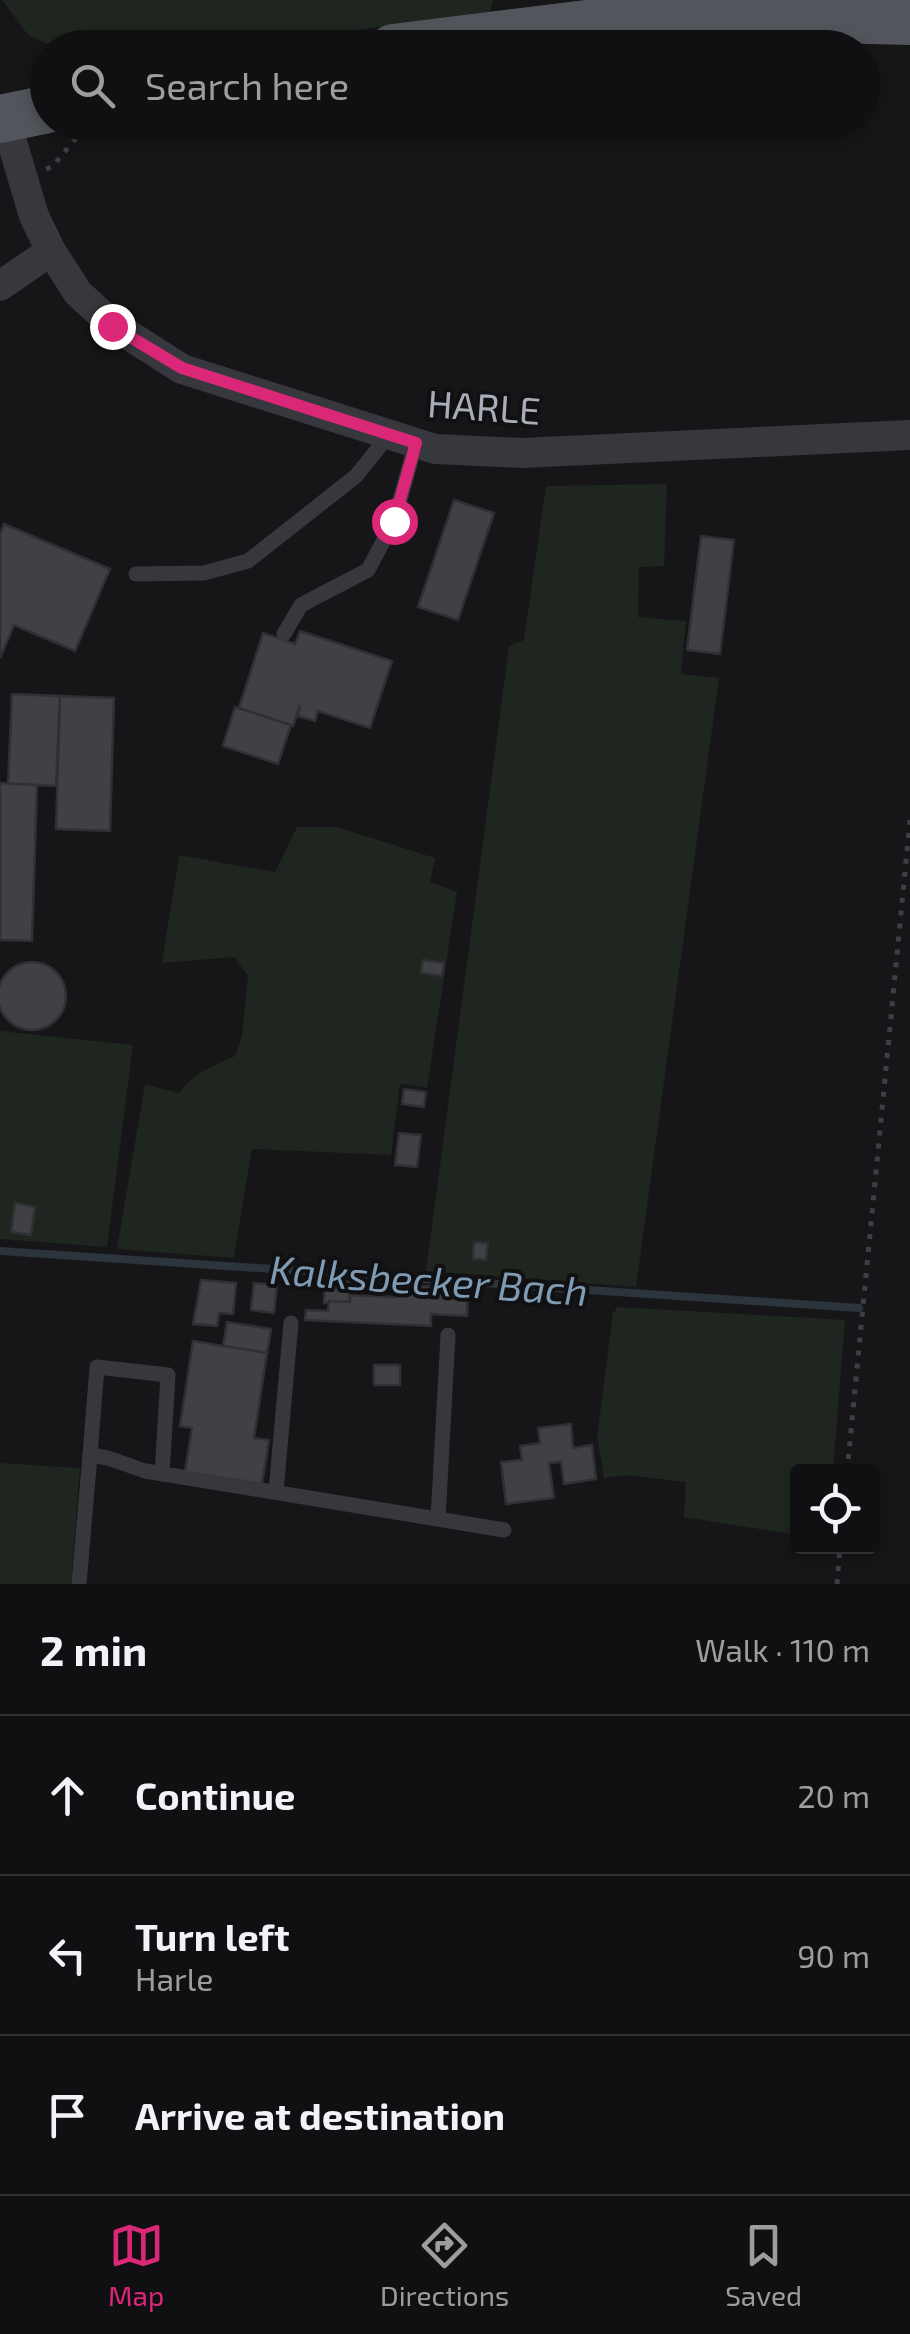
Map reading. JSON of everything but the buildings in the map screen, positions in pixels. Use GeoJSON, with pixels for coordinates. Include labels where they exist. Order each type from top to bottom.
{"type":"FeatureCollection","features":[{"type":"Feature","properties":{"kind":"main road"},"geometry":{"type":"LineString","coordinates":[[539,30],[596,23],[748,17],[910,21]]}},
{"type":"Feature","properties":{"kind":"street","name":"HARLE"},"geometry":{"type":"LineString","coordinates":[[17,115],[22,177],[34,216],[78,294],[112,326],[182,368],[435,450],[522,453],[910,436]]}},
{"type":"Feature","properties":{"kind":"street"},"geometry":{"type":"LineString","coordinates":[[0,286],[51,251]]}},
{"type":"Feature","properties":{"kind":"lane"},"geometry":{"type":"LineString","coordinates":[[136,574],[204,574],[248,561],[402,439]]}},
{"type":"Feature","properties":{"kind":"lane"},"geometry":{"type":"LineString","coordinates":[[284,634],[301,605],[368,570],[394,521],[402,439]]}},
{"type":"Feature","properties":{"kind":"lane"},"geometry":{"type":"LineString","coordinates":[[276,1492],[291,1324]]}},
{"type":"Feature","properties":{"kind":"lane"},"geometry":{"type":"LineString","coordinates":[[438,1519],[448,1335]]}},
{"type":"Feature","properties":{"kind":"lane"},"geometry":{"type":"LineString","coordinates":[[79,1584],[97,1367],[168,1374],[162,1474]]}},
{"type":"Feature","properties":{"kind":"lane"},"geometry":{"type":"LineString","coordinates":[[90,1456],[162,1474],[504,1530]]}},
{"type":"Feature","properties":{"kind":"path"},"geometry":{"type":"LineString","coordinates":[[22,177],[52,168],[75,140]]}},
{"type":"Feature","properties":{"kind":"path"},"geometry":{"type":"LineString","coordinates":[[849,1464],[910,820]]}},
{"type":"Feature","properties":{"kind":"path"},"geometry":{"type":"LineString","coordinates":[[837,1584],[839,1554]]}},
{"type":"Feature","properties":{"kind":"shaded area"},"geometry":{"type":"Polygon","coordinates":[[[2,0],[493,0],[490,12],[358,30],[30,30],[28,35],[2,0]]]}},
{"type":"Feature","properties":{"kind":"shaded area"},"geometry":{"type":"Polygon","coordinates":[[[667,484],[664,566],[639,567],[638,617],[686,621],[681,674],[719,678],[636,1287],[426,1271],[509,646],[524,640],[546,486],[667,484]]]}},
{"type":"Feature","properties":{"kind":"shaded area"},"geometry":{"type":"Polygon","coordinates":[[[297,827],[337,827],[435,858],[430,882],[457,892],[427,1088],[400,1084],[391,1155],[252,1149],[234,1258],[117,1249],[145,1084],[179,1093],[197,1075],[235,1056],[242,1036],[248,976],[234,957],[162,963],[179,855],[275,872],[297,827]]]}},
{"type":"Feature","properties":{"kind":"shaded area"},"geometry":{"type":"Polygon","coordinates":[[[0,1031],[133,1045],[107,1247],[0,1239],[0,1031]]]}},
{"type":"Feature","properties":{"kind":"shaded area"},"geometry":{"type":"Polygon","coordinates":[[[618,1307],[845,1320],[834,1464],[790,1464],[790,1534],[684,1517],[686,1482],[625,1475],[604,1478],[597,1437],[613,1313],[618,1307]]]}},
{"type":"Feature","properties":{"kind":"shaded area"},"geometry":{"type":"Polygon","coordinates":[[[0,1463],[80,1468],[71,1584],[0,1584],[0,1463]]]}},
{"type":"Feature","properties":{"kind":"waterway","name":"Kalksbecker Bach"},"geometry":{"type":"LineString","coordinates":[[0,1251],[859,1308]]}},
{"type":"Feature","properties":{"kind":"route"},"geometry":{"type":"LineString","coordinates":[[112,326],[182,368],[416,443],[394,521]]}}]}
